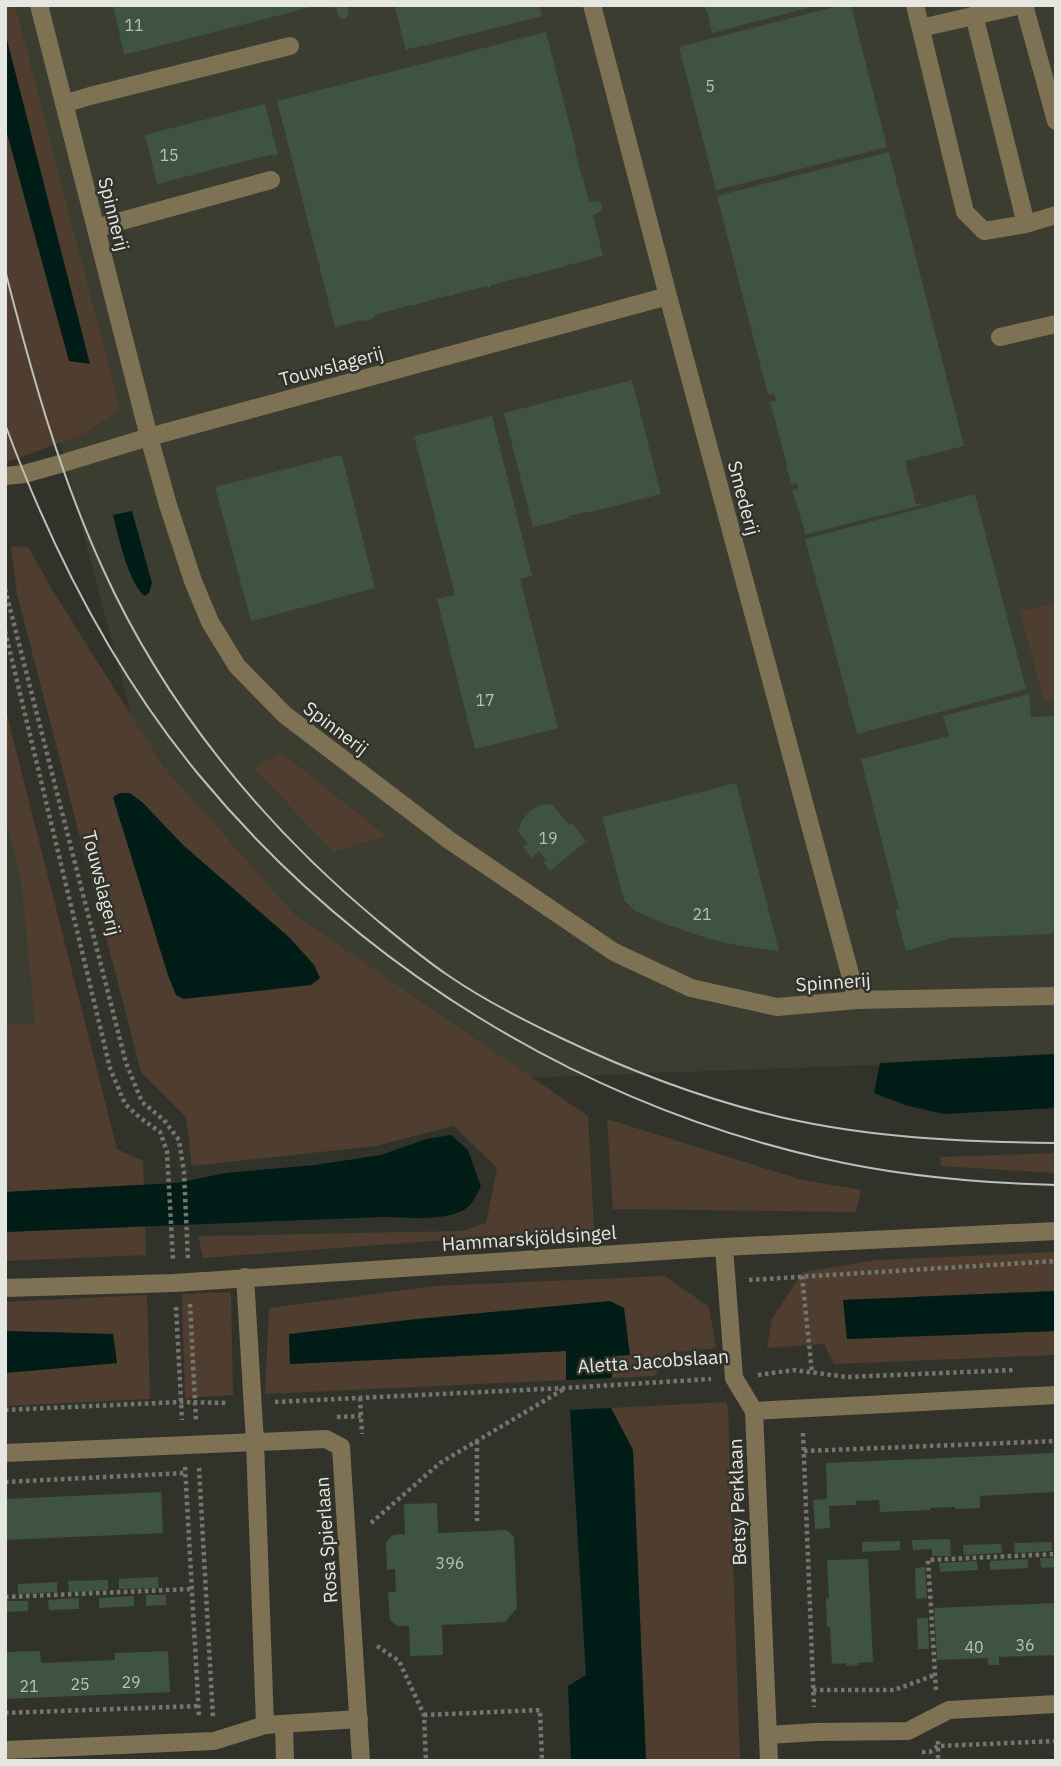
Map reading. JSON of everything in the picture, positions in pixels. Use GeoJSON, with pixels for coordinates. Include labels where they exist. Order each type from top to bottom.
{"type":"FeatureCollection","features":[{"type":"Feature","properties":{"kind":"street","name":"Spinnerij"},"geometry":{"type":"LineString","coordinates":[[39,5],[149,437],[193,581],[211,622],[237,666],[285,715],[449,840],[614,952],[691,988],[777,1007],[857,1000],[1056,996]]}},
{"type":"Feature","properties":{"kind":"street","name":"Smederij"},"geometry":{"type":"LineString","coordinates":[[592,5],[857,1000]]}},
{"type":"Feature","properties":{"kind":"street"},"geometry":{"type":"LineString","coordinates":[[915,5],[965,212],[984,231],[1056,215]]}},
{"type":"Feature","properties":{"kind":"street"},"geometry":{"type":"LineString","coordinates":[[921,28],[1023,5],[1056,121]]}},
{"type":"Feature","properties":{"kind":"street"},"geometry":{"type":"LineString","coordinates":[[974,15],[1026,223]]}},
{"type":"Feature","properties":{"kind":"street"},"geometry":{"type":"LineString","coordinates":[[64,104],[290,46]]}},
{"type":"Feature","properties":{"kind":"street"},"geometry":{"type":"LineString","coordinates":[[96,228],[271,180]]}},
{"type":"Feature","properties":{"kind":"street","name":"Touwslagerij"},"geometry":{"type":"LineString","coordinates":[[5,476],[48,468],[149,437],[668,296]]}},
{"type":"Feature","properties":{"kind":"street"},"geometry":{"type":"LineString","coordinates":[[1000,337],[1056,324]]}},
{"type":"Feature","properties":{"kind":"street","name":"Hammarskjöldsingel"},"geometry":{"type":"LineString","coordinates":[[5,1288],[189,1282],[724,1247],[1056,1231]]}},
{"type":"Feature","properties":{"kind":"street","name":"Betsy Perklaan"},"geometry":{"type":"LineString","coordinates":[[724,1247],[734,1378],[754,1410],[769,1761]]}},
{"type":"Feature","properties":{"kind":"street"},"geometry":{"type":"LineString","coordinates":[[245,1278],[255,1441],[265,1726]]}},
{"type":"Feature","properties":{"kind":"street"},"geometry":{"type":"LineString","coordinates":[[754,1410],[1056,1395]]}},
{"type":"Feature","properties":{"kind":"street","name":"Rosa Spierlaan"},"geometry":{"type":"LineString","coordinates":[[255,1441],[326,1439],[341,1447],[361,1761]]}},
{"type":"Feature","properties":{"kind":"street"},"geometry":{"type":"LineString","coordinates":[[5,1452],[255,1441]]}},
{"type":"Feature","properties":{"kind":"street"},"geometry":{"type":"LineString","coordinates":[[768,1735],[908,1731],[949,1710],[1056,1704]]}},
{"type":"Feature","properties":{"kind":"street"},"geometry":{"type":"LineString","coordinates":[[5,1749],[110,1753],[207,1741],[265,1726],[359,1719]]}},
{"type":"Feature","properties":{"kind":"street"},"geometry":{"type":"LineString","coordinates":[[284,1724],[285,1761]]}},
{"type":"Feature","properties":{"kind":"path","name":"Touwslagerij"},"geometry":{"type":"LineString","coordinates":[[5,589],[125,1063],[142,1102],[164,1119],[179,1140],[184,1172],[195,1403]]}},
{"type":"Feature","properties":{"kind":"path"},"geometry":{"type":"LineString","coordinates":[[5,631],[110,1068],[125,1104],[160,1132],[167,1152],[172,1240]]}},
{"type":"Feature","properties":{"kind":"path"},"geometry":{"type":"LineString","coordinates":[[727,1282],[1056,1261]]}},
{"type":"Feature","properties":{"kind":"path"},"geometry":{"type":"LineString","coordinates":[[802,1276],[812,1373]]}},
{"type":"Feature","properties":{"kind":"path","name":"Aletta Jacobslaan"},"geometry":{"type":"LineString","coordinates":[[5,1410],[252,1403],[565,1388],[734,1378],[794,1370],[847,1377],[1014,1370]]}},
{"type":"Feature","properties":{"kind":"path"},"geometry":{"type":"LineString","coordinates":[[365,1514],[366,1528],[440,1463],[565,1388]]}},
{"type":"Feature","properties":{"kind":"path"},"geometry":{"type":"LineString","coordinates":[[360,1398],[362,1444]]}},
{"type":"Feature","properties":{"kind":"path"},"geometry":{"type":"LineString","coordinates":[[802,1408],[816,1732]]}},
{"type":"Feature","properties":{"kind":"path"},"geometry":{"type":"LineString","coordinates":[[477,1440],[477,1521]]}},
{"type":"Feature","properties":{"kind":"path"},"geometry":{"type":"LineString","coordinates":[[804,1451],[1056,1441]]}},
{"type":"Feature","properties":{"kind":"path"},"geometry":{"type":"LineString","coordinates":[[191,1445],[185,1473],[198,1706],[207,1741]]}},
{"type":"Feature","properties":{"kind":"path"},"geometry":{"type":"LineString","coordinates":[[191,1445],[207,1741]]}},
{"type":"Feature","properties":{"kind":"path"},"geometry":{"type":"LineString","coordinates":[[5,1482],[185,1473]]}},
{"type":"Feature","properties":{"kind":"path"},"geometry":{"type":"LineString","coordinates":[[938,1761],[928,1560],[1056,1554]]}},
{"type":"Feature","properties":{"kind":"path"},"geometry":{"type":"LineString","coordinates":[[5,1597],[192,1589]]}},
{"type":"Feature","properties":{"kind":"path"},"geometry":{"type":"LineString","coordinates":[[370,1641],[399,1661],[424,1715],[426,1761]]}},
{"type":"Feature","properties":{"kind":"path"},"geometry":{"type":"LineString","coordinates":[[813,1690],[894,1690],[935,1675]]}},
{"type":"Feature","properties":{"kind":"path"},"geometry":{"type":"LineString","coordinates":[[5,1713],[198,1706]]}},
{"type":"Feature","properties":{"kind":"path"},"geometry":{"type":"LineString","coordinates":[[424,1715],[540,1710],[542,1761]]}},
{"type":"Feature","properties":{"kind":"path"},"geometry":{"type":"LineString","coordinates":[[918,1752],[930,1752],[938,1746],[1056,1741]]}},
{"type":"Feature","properties":{"kind":"shaded area"},"geometry":{"type":"Polygon","coordinates":[[[5,5],[1056,5],[1056,1058],[229,1089],[5,233],[5,5]]]}},
{"type":"Feature","properties":{"kind":"shaded area"},"geometry":{"type":"Polygon","coordinates":[[[5,5],[15,5],[120,410],[84,434],[5,463],[5,5]]]}},
{"type":"Feature","properties":{"kind":"shaded area"},"geometry":{"type":"Polygon","coordinates":[[[11,546],[28,547],[163,766],[295,915],[588,1116],[594,1229],[203,1258],[198,1236],[461,1231],[486,1223],[497,1168],[454,1126],[376,1146],[192,1166],[186,1117],[141,1072],[17,594],[11,546]],[[120,793],[113,798],[176,995],[208,997],[311,985],[320,978],[290,938],[183,845],[143,803],[120,793]]]}},
{"type":"Feature","properties":{"kind":"shaded area"},"geometry":{"type":"Polygon","coordinates":[[[1056,602],[1056,698],[1044,702],[1020,611],[1056,602]]]}},
{"type":"Feature","properties":{"kind":"shaded area"},"geometry":{"type":"Polygon","coordinates":[[[5,707],[117,1149],[143,1161],[144,1185],[5,1192],[5,1025],[35,1023],[21,879],[5,815],[5,707]]]}},
{"type":"Feature","properties":{"kind":"shaded area"},"geometry":{"type":"Polygon","coordinates":[[[282,753],[386,836],[333,852],[254,768],[282,753]]]}},
{"type":"Feature","properties":{"kind":"shaded area"},"geometry":{"type":"Polygon","coordinates":[[[5,756],[97,1111],[5,1116],[5,756]]]}},
{"type":"Feature","properties":{"kind":"shaded area"},"geometry":{"type":"Polygon","coordinates":[[[607,1119],[802,1180],[861,1190],[856,1212],[613,1209],[607,1119]]]}},
{"type":"Feature","properties":{"kind":"shaded area"},"geometry":{"type":"Polygon","coordinates":[[[1056,1153],[1056,1173],[941,1166],[940,1157],[1056,1153]]]}},
{"type":"Feature","properties":{"kind":"shaded area"},"geometry":{"type":"Polygon","coordinates":[[[145,1226],[146,1255],[5,1261],[5,1232],[145,1226]]]}},
{"type":"Feature","properties":{"kind":"shaded area"},"geometry":{"type":"Polygon","coordinates":[[[1056,1252],[1056,1291],[844,1300],[847,1339],[1056,1331],[1056,1355],[834,1364],[824,1344],[767,1348],[772,1319],[803,1272],[878,1260],[1056,1252]]]}},
{"type":"Feature","properties":{"kind":"shaded area"},"geometry":{"type":"Polygon","coordinates":[[[665,1276],[709,1307],[716,1348],[667,1353],[655,1376],[612,1378],[612,1356],[629,1355],[623,1308],[289,1335],[290,1364],[566,1351],[566,1380],[265,1394],[269,1308],[435,1286],[665,1276]]]}},
{"type":"Feature","properties":{"kind":"shaded area"},"geometry":{"type":"Polygon","coordinates":[[[231,1292],[233,1395],[185,1398],[182,1294],[231,1292]]]}},
{"type":"Feature","properties":{"kind":"shaded area"},"geometry":{"type":"Polygon","coordinates":[[[147,1295],[150,1399],[5,1406],[5,1373],[117,1363],[113,1334],[5,1331],[5,1302],[147,1295]]]}},
{"type":"Feature","properties":{"kind":"shaded area"},"geometry":{"type":"Polygon","coordinates":[[[726,1402],[740,1761],[646,1761],[633,1450],[611,1408],[726,1402]]]}},
{"type":"Feature","properties":{"kind":"water"},"geometry":{"type":"Polygon","coordinates":[[[5,32],[90,364],[69,361],[5,126],[5,32]]]}},
{"type":"Feature","properties":{"kind":"water"},"geometry":{"type":"Polygon","coordinates":[[[132,511],[152,583],[145,596],[129,571],[113,515],[132,511]]]}},
{"type":"Feature","properties":{"kind":"water"},"geometry":{"type":"Polygon","coordinates":[[[120,793],[130,793],[143,803],[183,845],[290,938],[314,965],[320,978],[311,985],[183,999],[176,995],[113,797],[120,793]]]}},
{"type":"Feature","properties":{"kind":"water"},"geometry":{"type":"Polygon","coordinates":[[[1056,1054],[1056,1108],[944,1114],[905,1105],[874,1093],[880,1063],[1056,1054]]]}},
{"type":"Feature","properties":{"kind":"water"},"geometry":{"type":"Polygon","coordinates":[[[451,1135],[468,1150],[481,1187],[469,1206],[451,1215],[5,1232],[5,1192],[177,1183],[226,1173],[315,1165],[381,1155],[426,1139],[451,1135]]]}},
{"type":"Feature","properties":{"kind":"water"},"geometry":{"type":"Polygon","coordinates":[[[1056,1291],[1056,1331],[847,1339],[843,1300],[1056,1291]]]}},
{"type":"Feature","properties":{"kind":"water"},"geometry":{"type":"Polygon","coordinates":[[[610,1301],[624,1308],[630,1355],[612,1356],[612,1378],[566,1380],[566,1351],[290,1364],[289,1334],[610,1301]]]}},
{"type":"Feature","properties":{"kind":"water"},"geometry":{"type":"Polygon","coordinates":[[[5,1331],[113,1334],[117,1363],[5,1373],[5,1331]]]}},
{"type":"Feature","properties":{"kind":"water"},"geometry":{"type":"Polygon","coordinates":[[[611,1408],[633,1450],[646,1761],[571,1761],[568,1686],[586,1675],[570,1410],[611,1408]]]}},
{"type":"Feature","properties":{"kind":"building"},"geometry":{"type":"Polygon","coordinates":[[[113,5],[315,5],[315,6],[124,55],[113,5]]]}},
{"type":"Feature","properties":{"kind":"building"},"geometry":{"type":"Polygon","coordinates":[[[329,5],[347,5],[349,15],[341,19],[336,7],[329,8],[329,5]]]}},
{"type":"Feature","properties":{"kind":"building"},"geometry":{"type":"Polygon","coordinates":[[[405,5],[539,5],[542,16],[406,51],[395,8],[405,5]]]}},
{"type":"Feature","properties":{"kind":"building"},"geometry":{"type":"Polygon","coordinates":[[[704,5],[815,5],[815,6],[712,33],[704,5]]]}},
{"type":"Feature","properties":{"kind":"building"},"geometry":{"type":"Polygon","coordinates":[[[842,5],[851,5],[887,147],[716,190],[679,47],[842,5]]]}},
{"type":"Feature","properties":{"kind":"building"},"geometry":{"type":"Polygon","coordinates":[[[546,32],[589,202],[601,203],[601,211],[593,215],[603,256],[488,288],[487,286],[452,297],[449,295],[411,305],[375,315],[375,318],[366,321],[335,327],[277,101],[546,32]]]}},
{"type":"Feature","properties":{"kind":"building"},"geometry":{"type":"Polygon","coordinates":[[[265,104],[278,155],[273,154],[157,184],[145,135],[265,104]]]}},
{"type":"Feature","properties":{"kind":"building"},"geometry":{"type":"Polygon","coordinates":[[[889,152],[964,446],[905,461],[916,504],[921,505],[804,535],[793,493],[793,490],[798,489],[797,483],[791,484],[770,402],[776,401],[774,394],[768,395],[717,196],[889,152]]]}},
{"type":"Feature","properties":{"kind":"building"},"geometry":{"type":"Polygon","coordinates":[[[632,380],[661,494],[533,527],[504,413],[632,380]]]}},
{"type":"Feature","properties":{"kind":"building"},"geometry":{"type":"Polygon","coordinates":[[[492,416],[532,576],[520,579],[558,728],[475,749],[437,599],[455,595],[414,436],[492,416]]]}},
{"type":"Feature","properties":{"kind":"building"},"geometry":{"type":"Polygon","coordinates":[[[325,455],[324,459],[342,456],[375,588],[251,621],[215,487],[322,460],[325,455]]]}},
{"type":"Feature","properties":{"kind":"building"},"geometry":{"type":"Polygon","coordinates":[[[975,494],[1026,689],[857,734],[805,539],[975,494]]]}},
{"type":"Feature","properties":{"kind":"building"},"geometry":{"type":"Polygon","coordinates":[[[1029,694],[1031,717],[1056,716],[1056,932],[952,938],[906,951],[895,910],[899,909],[861,759],[949,736],[943,716],[1029,694]]]}},
{"type":"Feature","properties":{"kind":"building"},"geometry":{"type":"Polygon","coordinates":[[[736,783],[779,951],[706,938],[635,911],[624,900],[602,817],[736,783]]]}},
{"type":"Feature","properties":{"kind":"building"},"geometry":{"type":"Polygon","coordinates":[[[552,804],[586,841],[550,871],[539,851],[531,858],[523,847],[528,843],[518,832],[522,820],[530,811],[541,805],[552,804]]]}},
{"type":"Feature","properties":{"kind":"building"},"geometry":{"type":"Polygon","coordinates":[[[1056,1453],[1056,1492],[980,1496],[980,1508],[880,1512],[879,1500],[856,1501],[856,1505],[829,1506],[830,1528],[815,1529],[813,1500],[827,1499],[826,1463],[1056,1453]]]}},
{"type":"Feature","properties":{"kind":"building"},"geometry":{"type":"Polygon","coordinates":[[[161,1492],[163,1533],[5,1540],[5,1499],[161,1492]]]}},
{"type":"Feature","properties":{"kind":"building"},"geometry":{"type":"Polygon","coordinates":[[[437,1503],[438,1533],[507,1530],[514,1537],[517,1608],[505,1622],[442,1625],[443,1655],[410,1656],[409,1626],[397,1626],[390,1620],[388,1592],[396,1592],[395,1569],[387,1570],[386,1542],[393,1535],[405,1534],[404,1504],[437,1503]]]}},
{"type":"Feature","properties":{"kind":"building"},"geometry":{"type":"Polygon","coordinates":[[[950,1539],[951,1556],[932,1556],[932,1549],[913,1550],[912,1540],[950,1539]]]}},
{"type":"Feature","properties":{"kind":"building"},"geometry":{"type":"Polygon","coordinates":[[[900,1541],[900,1550],[862,1552],[862,1542],[900,1541]]]}},
{"type":"Feature","properties":{"kind":"building"},"geometry":{"type":"Polygon","coordinates":[[[1052,1542],[1052,1551],[1015,1553],[1014,1543],[1052,1542]]]}},
{"type":"Feature","properties":{"kind":"building"},"geometry":{"type":"Polygon","coordinates":[[[1001,1544],[1002,1553],[964,1555],[963,1545],[1001,1544]]]}},
{"type":"Feature","properties":{"kind":"building"},"geometry":{"type":"Polygon","coordinates":[[[1040,1558],[1056,1558],[1056,1567],[1041,1568],[1040,1558]]]}},
{"type":"Feature","properties":{"kind":"building"},"geometry":{"type":"Polygon","coordinates":[[[868,1559],[873,1662],[846,1666],[846,1663],[832,1664],[830,1627],[827,1627],[827,1560],[868,1559]]]}},
{"type":"Feature","properties":{"kind":"building"},"geometry":{"type":"Polygon","coordinates":[[[1028,1559],[1028,1568],[990,1570],[990,1561],[1028,1559]]]}},
{"type":"Feature","properties":{"kind":"building"},"geometry":{"type":"Polygon","coordinates":[[[977,1561],[978,1570],[940,1572],[939,1563],[977,1561]]]}},
{"type":"Feature","properties":{"kind":"building"},"geometry":{"type":"Polygon","coordinates":[[[925,1567],[927,1598],[916,1599],[915,1568],[925,1567]]]}},
{"type":"Feature","properties":{"kind":"building"},"geometry":{"type":"Polygon","coordinates":[[[158,1577],[159,1588],[119,1589],[119,1579],[158,1577]]]}},
{"type":"Feature","properties":{"kind":"building"},"geometry":{"type":"Polygon","coordinates":[[[108,1580],[108,1590],[69,1592],[68,1581],[108,1580]]]}},
{"type":"Feature","properties":{"kind":"building"},"geometry":{"type":"Polygon","coordinates":[[[57,1582],[57,1592],[18,1594],[18,1584],[57,1582]]]}},
{"type":"Feature","properties":{"kind":"building"},"geometry":{"type":"Polygon","coordinates":[[[146,1595],[166,1595],[166,1605],[146,1606],[146,1595]]]}},
{"type":"Feature","properties":{"kind":"building"},"geometry":{"type":"Polygon","coordinates":[[[134,1596],[134,1606],[99,1608],[99,1598],[134,1596]]]}},
{"type":"Feature","properties":{"kind":"building"},"geometry":{"type":"Polygon","coordinates":[[[79,1598],[79,1609],[49,1610],[48,1600],[79,1598]]]}},
{"type":"Feature","properties":{"kind":"building"},"geometry":{"type":"Polygon","coordinates":[[[5,1601],[28,1601],[28,1611],[5,1612],[5,1601]]]}},
{"type":"Feature","properties":{"kind":"building"},"geometry":{"type":"Polygon","coordinates":[[[1056,1603],[1056,1655],[999,1657],[999,1665],[988,1665],[988,1658],[937,1660],[934,1608],[1056,1603]]]}},
{"type":"Feature","properties":{"kind":"building"},"geometry":{"type":"Polygon","coordinates":[[[917,1618],[928,1618],[929,1649],[918,1649],[917,1618]]]}},
{"type":"Feature","properties":{"kind":"building"},"geometry":{"type":"Polygon","coordinates":[[[40,1651],[41,1663],[115,1660],[115,1653],[168,1651],[170,1692],[5,1699],[5,1652],[40,1651]]]}},
{"type":"Feature","properties":{"kind":"tram line"},"geometry":{"type":"LineString","coordinates":[[5,270],[36,384],[73,496],[87,533],[128,620],[187,715],[257,804],[295,845],[378,921],[440,970],[504,1009],[561,1038],[668,1084],[751,1110],[848,1130],[952,1140],[1056,1143]]}},
{"type":"Feature","properties":{"kind":"tram line"},"geometry":{"type":"LineString","coordinates":[[5,424],[43,518],[87,608],[112,652],[168,735],[199,775],[261,844],[329,908],[402,966],[479,1018],[560,1063],[644,1102],[732,1134],[821,1158],[879,1170],[967,1180],[1056,1185]]}}]}
